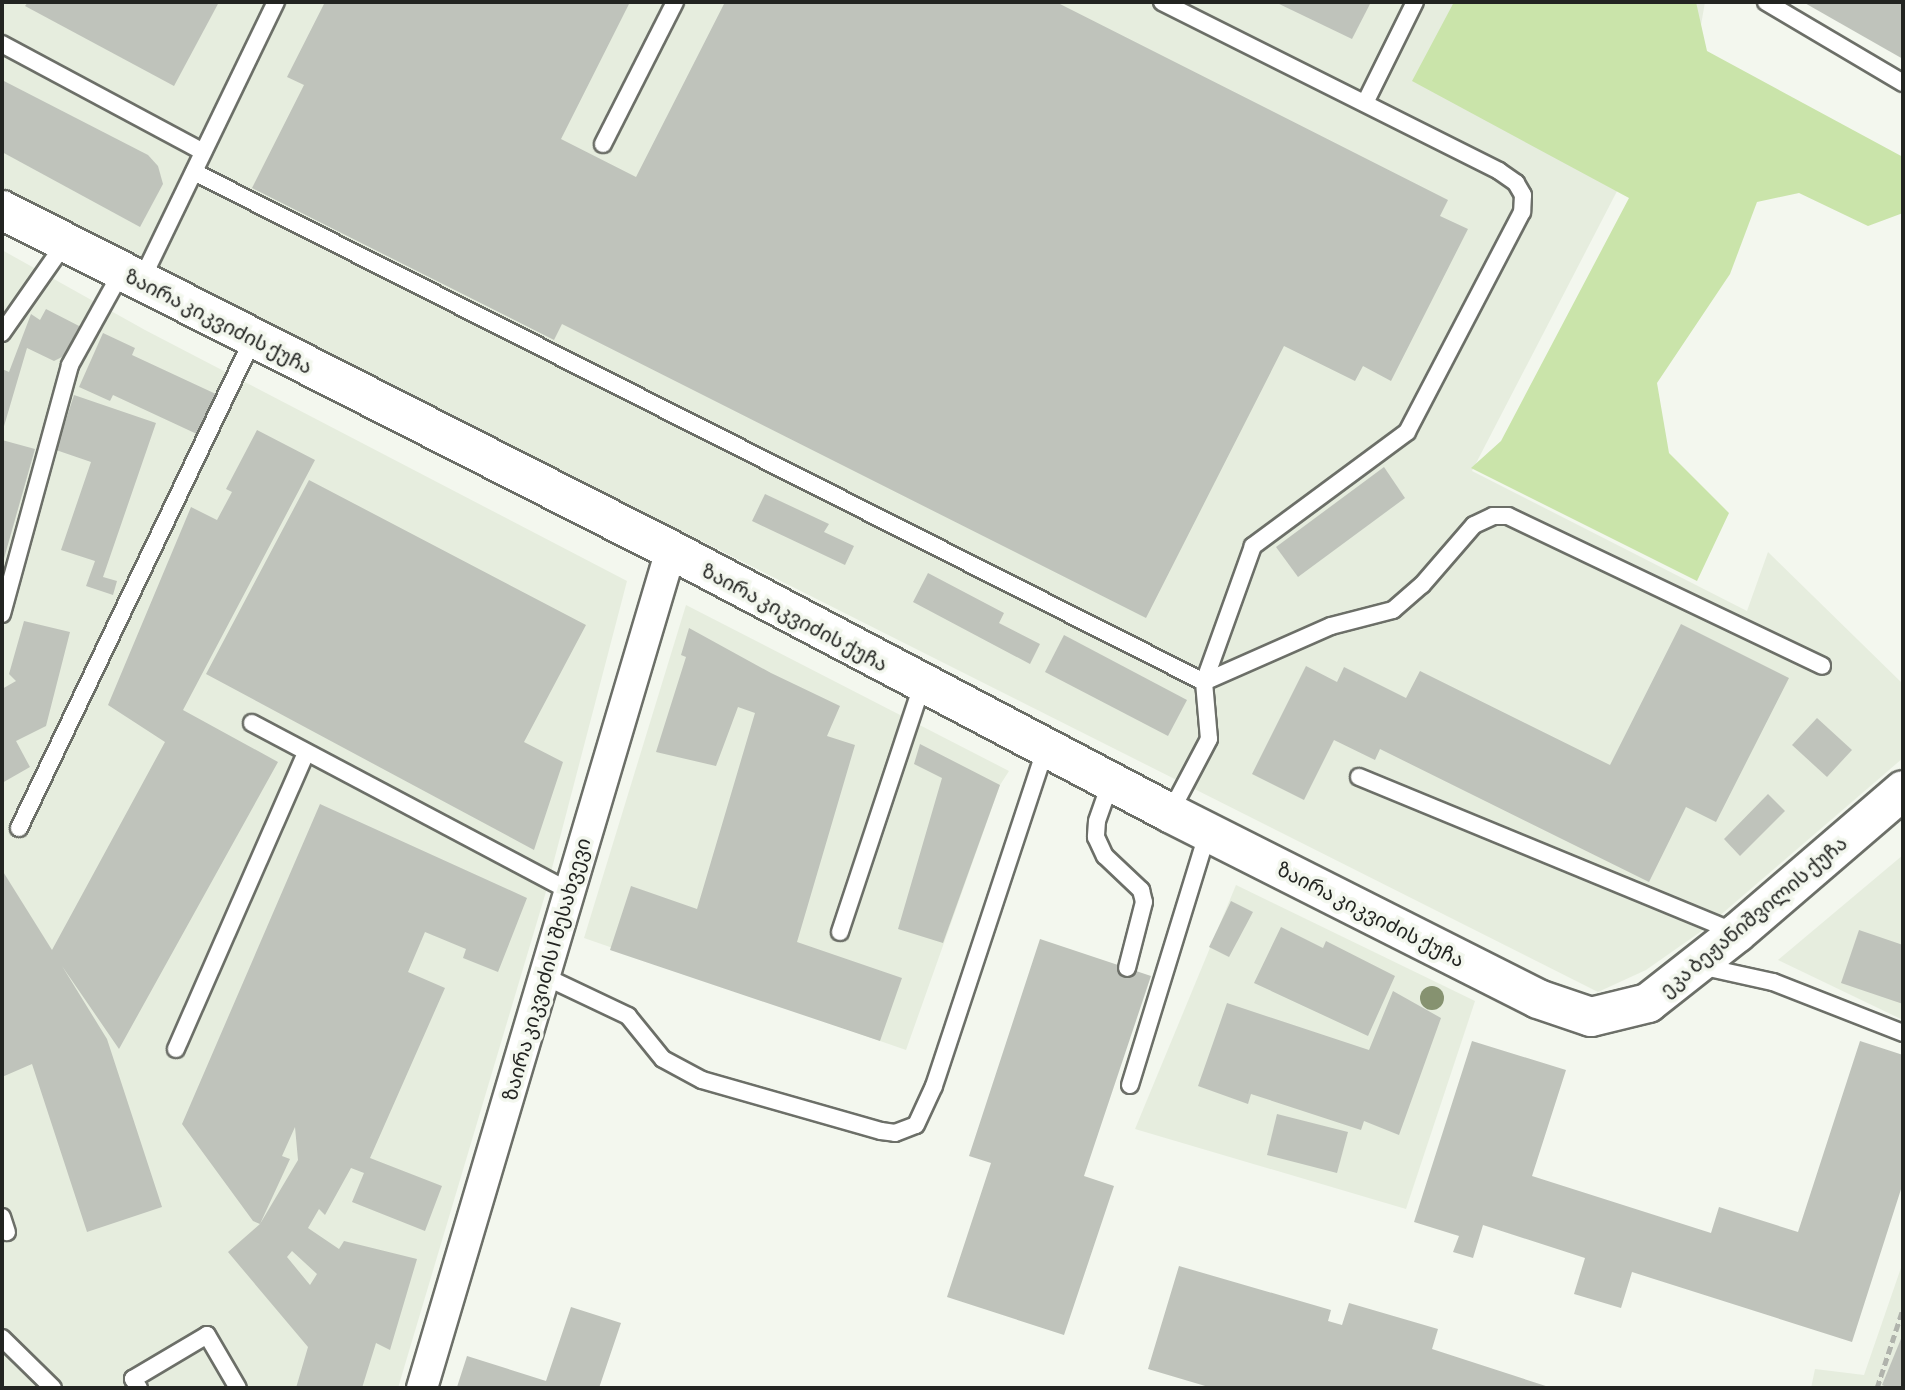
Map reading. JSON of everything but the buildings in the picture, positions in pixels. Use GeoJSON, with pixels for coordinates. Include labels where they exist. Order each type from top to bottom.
{"type":"FeatureCollection","features":[{"type":"Feature","properties":{"kind":"street","name":"ზაირა კიკვიძის ქუჩა"},"geometry":{"type":"LineString","coordinates":[[2,210],[671,550],[1170,813],[1538,999],[1591,1017]]}},
{"type":"Feature","properties":{"kind":"street","name":"ზაირა კიკვიძის I შესახვევი"},"geometry":{"type":"LineString","coordinates":[[422,1388],[671,550]]}},
{"type":"Feature","properties":{"kind":"street","name":"ეკა ბეჟანიშვილის ქუჩა"},"geometry":{"type":"LineString","coordinates":[[1591,1017],[1648,1003],[1737,933],[1903,790]]}},
{"type":"Feature","properties":{"kind":"lane"},"geometry":{"type":"LineString","coordinates":[[2,614],[70,365],[131,276],[194,172],[276,2]]}},
{"type":"Feature","properties":{"kind":"lane"},"geometry":{"type":"LineString","coordinates":[[603,144],[675,2]]}},
{"type":"Feature","properties":{"kind":"lane"},"geometry":{"type":"LineString","coordinates":[[1162,2],[1499,171],[1516,183],[1523,195],[1522,212],[1407,432],[1253,546],[1204,682],[1209,739],[1170,813]]}},
{"type":"Feature","properties":{"kind":"lane"},"geometry":{"type":"LineString","coordinates":[[1365,103],[1415,2]]}},
{"type":"Feature","properties":{"kind":"lane"},"geometry":{"type":"LineString","coordinates":[[1766,2],[1903,83]]}},
{"type":"Feature","properties":{"kind":"lane"},"geometry":{"type":"LineString","coordinates":[[2,44],[203,152]]}},
{"type":"Feature","properties":{"kind":"lane"},"geometry":{"type":"LineString","coordinates":[[194,172],[1204,682]]}},
{"type":"Feature","properties":{"kind":"lane"},"geometry":{"type":"LineString","coordinates":[[3,330],[65,242]]}},
{"type":"Feature","properties":{"kind":"lane"},"geometry":{"type":"LineString","coordinates":[[19,828],[253,339]]}},
{"type":"Feature","properties":{"kind":"lane"},"geometry":{"type":"LineString","coordinates":[[1204,682],[1331,626],[1393,610],[1422,585],[1474,525],[1493,516],[1508,516],[1822,666]]}},
{"type":"Feature","properties":{"kind":"lane"},"geometry":{"type":"LineString","coordinates":[[840,932],[922,685]]}},
{"type":"Feature","properties":{"kind":"lane"},"geometry":{"type":"LineString","coordinates":[[252,723],[569,891]]}},
{"type":"Feature","properties":{"kind":"lane"},"geometry":{"type":"LineString","coordinates":[[546,977],[628,1016],[663,1059],[702,1080],[881,1131],[895,1133],[916,1125],[934,1086],[1046,747]]}},
{"type":"Feature","properties":{"kind":"lane"},"geometry":{"type":"LineString","coordinates":[[176,1049],[306,753]]}},
{"type":"Feature","properties":{"kind":"lane"},"geometry":{"type":"LineString","coordinates":[[1359,777],[1737,933]]}},
{"type":"Feature","properties":{"kind":"lane"},"geometry":{"type":"LineString","coordinates":[[1111,781],[1097,821],[1096,837],[1105,856],[1141,890],[1144,902],[1127,968]]}},
{"type":"Feature","properties":{"kind":"lane"},"geometry":{"type":"LineString","coordinates":[[1130,1085],[1208,832]]}},
{"type":"Feature","properties":{"kind":"lane"},"geometry":{"type":"LineString","coordinates":[[1697,965],[1773,982],[1903,1033]]}},
{"type":"Feature","properties":{"kind":"lane"},"geometry":{"type":"LineString","coordinates":[[139,1388],[133,1379],[207,1335],[238,1388]]}},
{"type":"Feature","properties":{"kind":"lane"},"geometry":{"type":"LineString","coordinates":[[2,1338],[53,1388]]}},
{"type":"Feature","properties":{"kind":"path"},"geometry":{"type":"LineString","coordinates":[[1877,1388],[1903,1309]]}},
{"type":"Feature","properties":{"kind":"shaded area"},"geometry":{"type":"Polygon","coordinates":[[[2,2],[1705,2],[1700,31],[1472,471],[1747,611],[1768,552],[1903,684],[1903,758],[1703,930],[1646,970],[1598,992],[2,189],[2,2]]]}},
{"type":"Feature","properties":{"kind":"shaded area"},"geometry":{"type":"Polygon","coordinates":[[[2,250],[145,330],[627,581],[545,895],[398,1388],[2,1388],[2,250]]]}},
{"type":"Feature","properties":{"kind":"shaded area"},"geometry":{"type":"Polygon","coordinates":[[[686,605],[1009,771],[1000,785],[906,1050],[584,938],[686,605]]]}},
{"type":"Feature","properties":{"kind":"shaded area"},"geometry":{"type":"Polygon","coordinates":[[[1903,855],[1903,1020],[1778,960],[1903,855]]]}},
{"type":"Feature","properties":{"kind":"shaded area"},"geometry":{"type":"Polygon","coordinates":[[[1236,885],[1475,1001],[1406,1209],[1135,1129],[1236,885]]]}},
{"type":"Feature","properties":{"kind":"shaded area"},"geometry":{"type":"Polygon","coordinates":[[[1903,1262],[1903,1388],[1811,1388],[1815,1369],[1864,1375],[1903,1262]]]}},
{"type":"Feature","properties":{"kind":"green space"},"geometry":{"type":"Polygon","coordinates":[[[1454,2],[1696,2],[1707,51],[1903,157],[1903,213],[1868,226],[1799,193],[1757,202],[1730,274],[1657,383],[1669,453],[1729,513],[1697,581],[1471,468],[1501,441],[1629,198],[1412,81],[1454,2]]]}}]}
